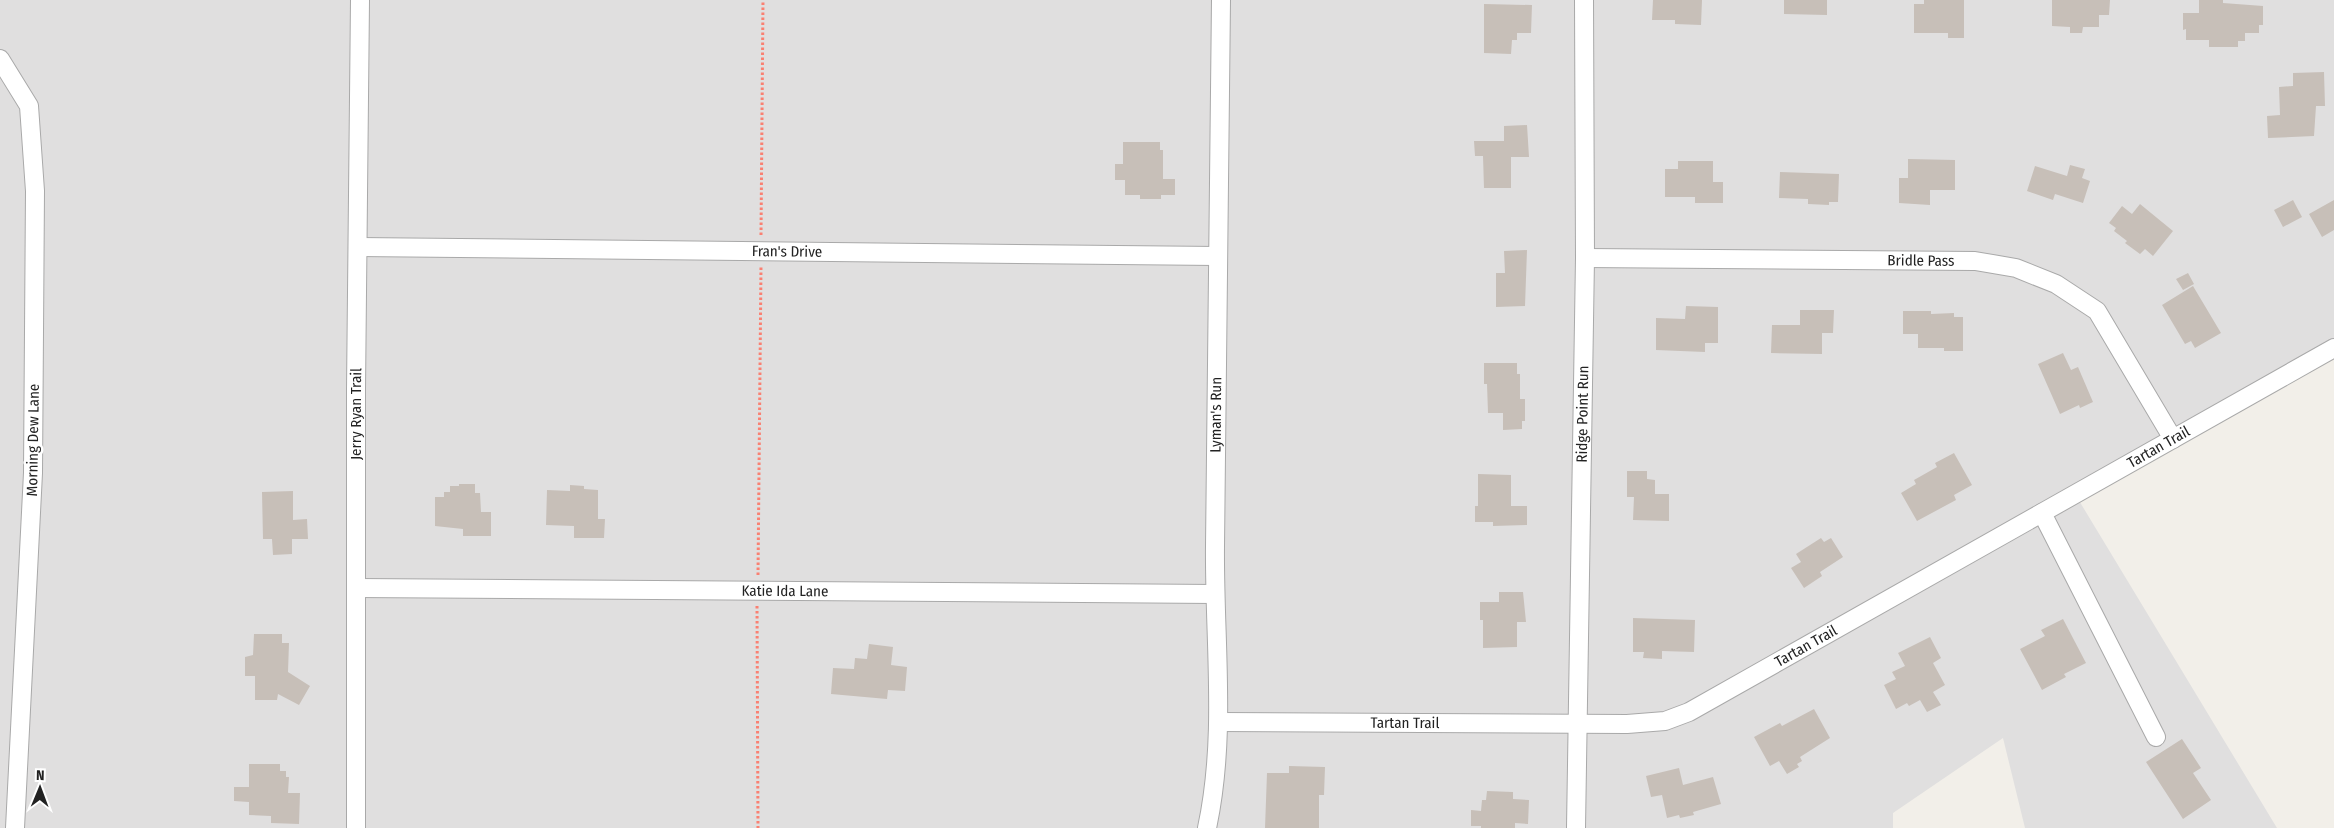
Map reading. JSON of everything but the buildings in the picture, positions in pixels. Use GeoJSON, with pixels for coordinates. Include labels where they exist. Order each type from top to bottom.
{"type":"FeatureCollection","features":[{"type":"Feature","properties":{"kind":"street","name":"Jerry Ryan Trail"},"geometry":{"type":"LineString","coordinates":[[356,828],[360,0]]}},
{"type":"Feature","properties":{"kind":"street","name":"Lyman's Run"},"geometry":{"type":"LineString","coordinates":[[1207,828],[1220,722],[1215,594],[1221,0]]}},
{"type":"Feature","properties":{"kind":"street","name":"Ridge Point Run"},"geometry":{"type":"LineString","coordinates":[[1576,828],[1585,258],[1584,0]]}},
{"type":"Feature","properties":{"kind":"street","name":"Morning Dew Lane"},"geometry":{"type":"LineString","coordinates":[[0,59],[29,106],[35,191],[33,473],[15,828]]}},
{"type":"Feature","properties":{"kind":"street","name":"Fran's Drive"},"geometry":{"type":"LineString","coordinates":[[358,247],[1217,256]]}},
{"type":"Feature","properties":{"kind":"street","name":"Bridle Pass"},"geometry":{"type":"LineString","coordinates":[[1585,258],[1975,261],[2016,268],[2056,284],[2097,311],[2173,439]]}},
{"type":"Feature","properties":{"kind":"street","name":"Tartan Trail"},"geometry":{"type":"LineString","coordinates":[[1220,722],[1627,724],[1665,721],[1689,712],[2334,348]]}},
{"type":"Feature","properties":{"kind":"street"},"geometry":{"type":"LineString","coordinates":[[2042,513],[2156,737]]}},
{"type":"Feature","properties":{"kind":"street","name":"Katie Ida Lane"},"geometry":{"type":"LineString","coordinates":[[356,588],[1215,594]]}},
{"type":"Feature","properties":{"kind":"path"},"geometry":{"type":"LineString","coordinates":[[758,828],[757,591],[763,0]]}},
{"type":"Feature","properties":{"kind":"shaded area"},"geometry":{"type":"Polygon","coordinates":[[[0,0],[2334,0],[2334,348],[2075,494],[2277,828],[2025,828],[2003,738],[1893,813],[1893,828],[0,828],[0,0]]]}}]}
